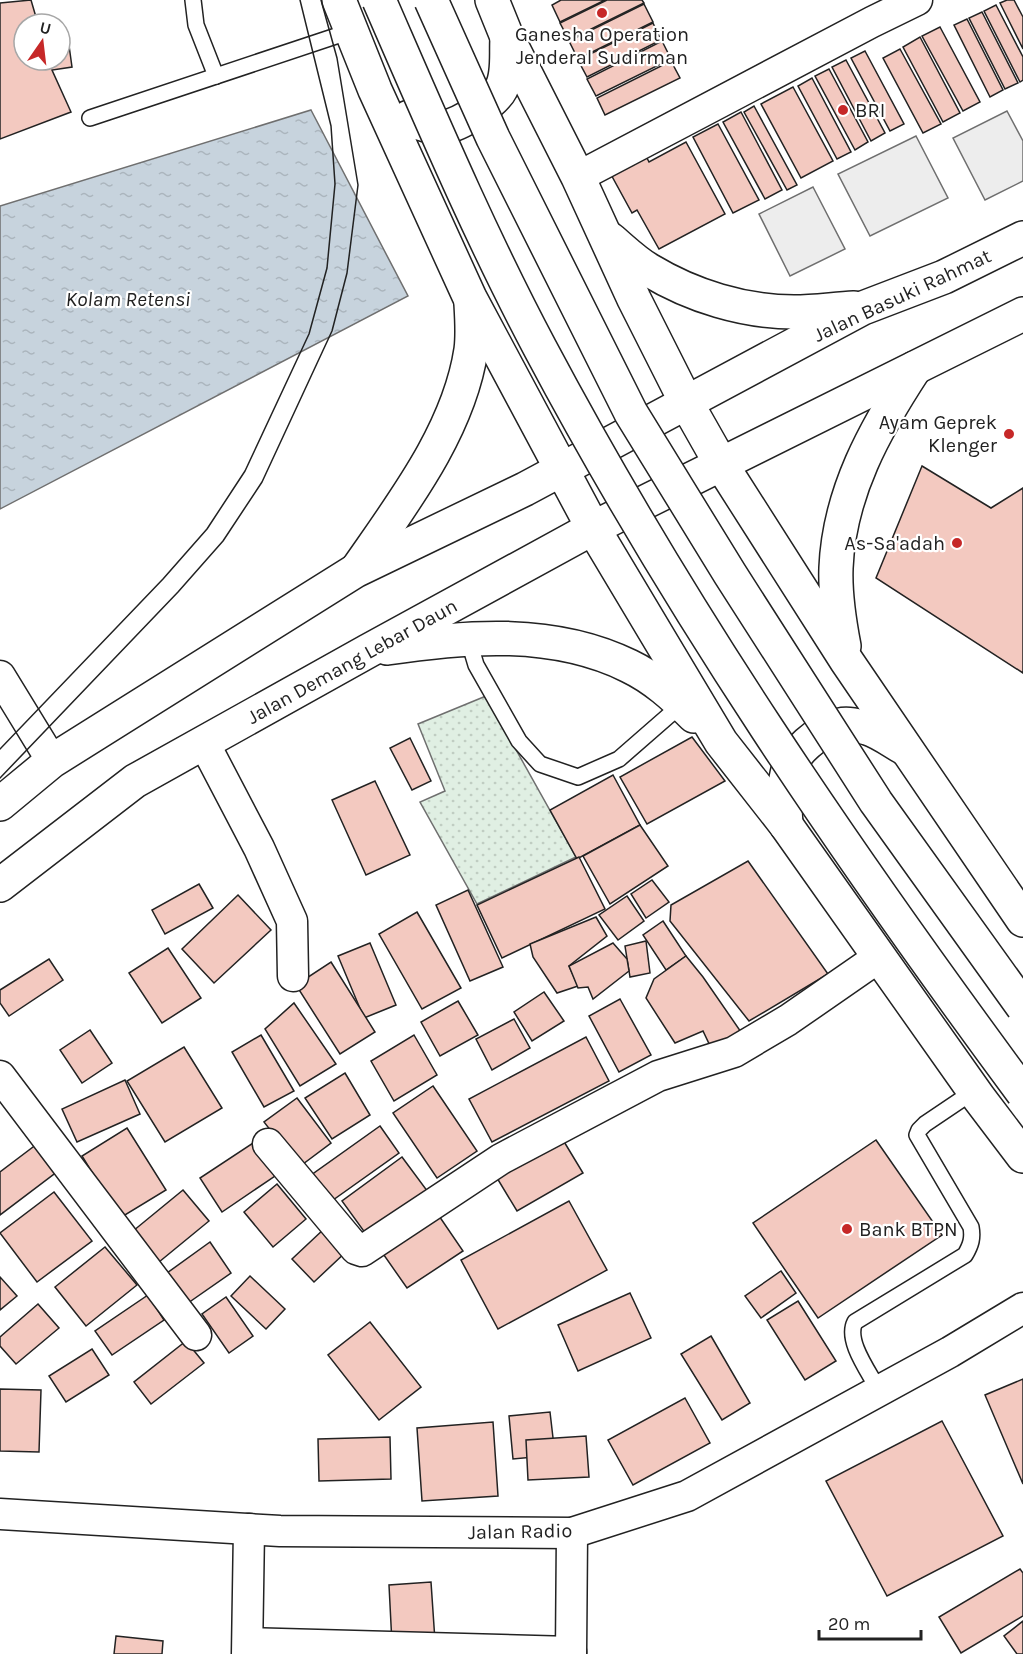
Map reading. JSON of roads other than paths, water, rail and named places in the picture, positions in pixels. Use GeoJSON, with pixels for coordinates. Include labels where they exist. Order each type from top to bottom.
{"type":"FeatureCollection","features":[{"type":"Feature","properties":{"kind":"highway"},"geometry":{"type":"LineString","coordinates":[[339,0],[375,90],[470,298],[593,528],[721,742],[786,825],[974,1091],[1023,1156]]}},
{"type":"Feature","properties":{"kind":"highway"},"geometry":{"type":"LineString","coordinates":[[379,0],[466,201],[540,348],[617,484],[706,633],[803,784],[949,993],[1023,1093]]}},
{"type":"Feature","properties":{"kind":"highway"},"geometry":{"type":"LineString","coordinates":[[431,0],[493,138],[631,413],[730,574],[870,792],[1023,1007]]}},
{"type":"Feature","properties":{"kind":"highway"},"geometry":{"type":"LineString","coordinates":[[492,0],[507,37],[578,177],[634,299],[687,404],[721,464],[846,660],[1023,920]]}},
{"type":"Feature","properties":{"kind":"highway"},"geometry":{"type":"LineString","coordinates":[[375,90],[412,119],[431,126],[445,127],[468,117],[493,101],[501,90],[505,79],[507,37]]}},
{"type":"Feature","properties":{"kind":"highway"},"geometry":{"type":"LineString","coordinates":[[603,234],[647,269],[680,287],[717,301],[793,312],[863,308]]}},
{"type":"Feature","properties":{"kind":"highway","name":"Jalan Basuki Rahmat"},"geometry":{"type":"LineString","coordinates":[[687,404],[863,308],[944,277],[1023,238]]}},
{"type":"Feature","properties":{"kind":"highway"},"geometry":{"type":"LineString","coordinates":[[355,572],[407,499],[432,457],[450,417],[465,377],[471,351],[473,330],[470,298]]}},
{"type":"Feature","properties":{"kind":"highway"},"geometry":{"type":"LineString","coordinates":[[721,464],[1023,314]]}},
{"type":"Feature","properties":{"kind":"highway"},"geometry":{"type":"LineString","coordinates":[[846,660],[836,594],[836,567],[847,501],[871,440],[916,367]]}},
{"type":"Feature","properties":{"kind":"highway"},"geometry":{"type":"LineString","coordinates":[[0,804],[52,761],[355,572],[562,470],[687,404]]}},
{"type":"Feature","properties":{"kind":"highway","name":"Jalan Demang Lebar Daun"},"geometry":{"type":"LineString","coordinates":[[0,885],[135,781],[593,528],[721,464]]}},
{"type":"Feature","properties":{"kind":"highway"},"geometry":{"type":"LineString","coordinates":[[368,651],[468,638],[502,638],[554,643],[612,659],[647,676],[682,704],[721,742]]}},
{"type":"Feature","properties":{"kind":"highway"},"geometry":{"type":"LineString","coordinates":[[786,825],[787,772],[794,758],[805,746],[827,730],[842,725],[869,729],[906,749]]}},
{"type":"Feature","properties":{"kind":"street"},"geometry":{"type":"LineString","coordinates":[[578,177],[866,11],[916,0]]}},
{"type":"Feature","properties":{"kind":"street"},"geometry":{"type":"LineString","coordinates":[[0,676],[52,761]]}},
{"type":"Feature","properties":{"kind":"street"},"geometry":{"type":"LineString","coordinates":[[204,743],[259,848],[292,921],[293,976]]}},
{"type":"Feature","properties":{"kind":"street"},"geometry":{"type":"LineString","coordinates":[[268,1144],[356,1249],[362,1251],[501,1159],[658,1076],[734,1052],[788,1020],[879,957]]}},
{"type":"Feature","properties":{"kind":"street"},"geometry":{"type":"LineString","coordinates":[[0,1076],[196,1335]]}},
{"type":"Feature","properties":{"kind":"street","name":"Jalan Radio"},"geometry":{"type":"LineString","coordinates":[[0,1514],[304,1531],[572,1533],[687,1496],[950,1352],[1023,1308]]}},
{"type":"Feature","properties":{"kind":"street"},"geometry":{"type":"LineString","coordinates":[[249,1529],[248,1649],[571,1653],[572,1533]]}},
{"type":"Feature","properties":{"kind":"lane"},"geometry":{"type":"LineString","coordinates":[[193,0],[196,25],[216,76]]}},
{"type":"Feature","properties":{"kind":"lane"},"geometry":{"type":"LineString","coordinates":[[90,118],[351,31]]}},
{"type":"Feature","properties":{"kind":"lane"},"geometry":{"type":"LineString","coordinates":[[468,638],[476,665],[519,741],[540,764],[578,777],[620,759],[682,704]]}},
{"type":"Feature","properties":{"kind":"lane"},"geometry":{"type":"LineString","coordinates":[[879,1391],[852,1339],[853,1327],[855,1323],[965,1255],[969,1248],[972,1236],[971,1227],[917,1136],[925,1124],[974,1091]]}},
{"type":"Feature","properties":{"kind":"water","name":"Kolam Retensi"},"geometry":{"type":"Polygon","coordinates":[[[311,110],[408,296],[0,509],[0,206],[311,110]]]}},
{"type":"Feature","properties":{"kind":"tram line"},"geometry":{"type":"LineString","coordinates":[[0,749],[163,579],[207,529],[245,471],[309,334],[327,268],[335,184],[331,126],[300,0]]}},
{"type":"Feature","properties":{"kind":"tram line"},"geometry":{"type":"LineString","coordinates":[[0,778],[178,592],[223,541],[262,482],[332,331],[347,273],[358,185],[337,58],[321,0]]}},
{"type":"Feature","properties":{"kind":"place","name":"Ganesha Operation Jenderal Sudirman"},"geometry":{"type":"Point","coordinates":[602,13]}},
{"type":"Feature","properties":{"kind":"place","name":"BRI"},"geometry":{"type":"Point","coordinates":[843,110]}},
{"type":"Feature","properties":{"kind":"place","name":"Ayam Geprek Klenger"},"geometry":{"type":"Point","coordinates":[1009,434]}},
{"type":"Feature","properties":{"kind":"place","name":"As-Sa'adah"},"geometry":{"type":"Point","coordinates":[957,543]}},
{"type":"Feature","properties":{"kind":"place","name":"Bank BTPN"},"geometry":{"type":"Point","coordinates":[847,1229]}}]}
